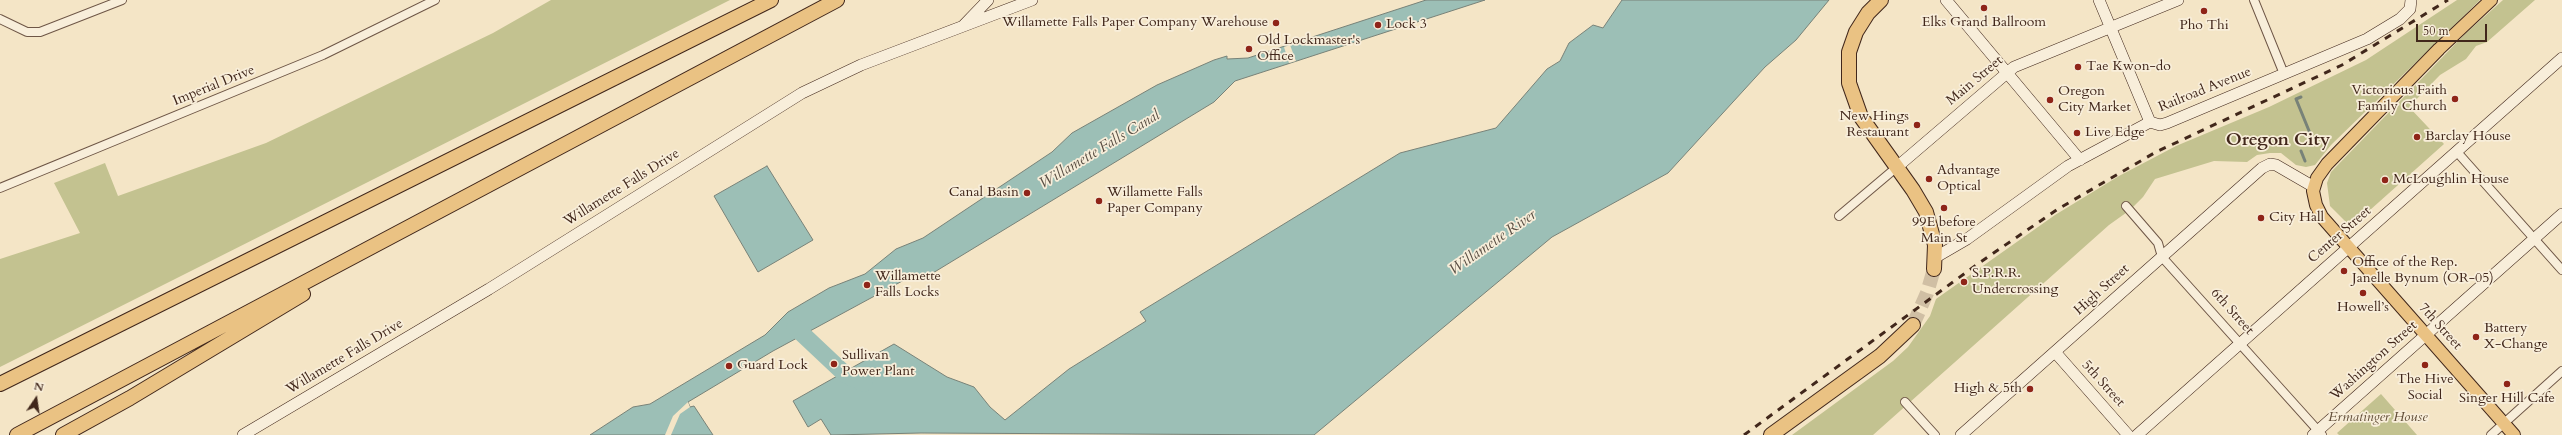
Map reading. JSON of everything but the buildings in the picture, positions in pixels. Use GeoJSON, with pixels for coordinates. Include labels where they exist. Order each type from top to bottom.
{"type":"FeatureCollection","features":[{"type":"Feature","properties":{"kind":"highway"},"geometry":{"type":"LineString","coordinates":[[0,384],[772,0]]}},
{"type":"Feature","properties":{"kind":"highway"},"geometry":{"type":"LineString","coordinates":[[17,435],[837,0]]}},
{"type":"Feature","properties":{"kind":"highway"},"geometry":{"type":"LineString","coordinates":[[1881,0],[1868,13],[1856,32],[1849,52],[1848,83],[1861,116],[1918,198],[1928,217],[1933,233],[1935,263]]}},
{"type":"Feature","properties":{"kind":"highway"},"geometry":{"type":"LineString","coordinates":[[63,435],[130,398],[442,210]]}},
{"type":"Feature","properties":{"kind":"highway"},"geometry":{"type":"LineString","coordinates":[[1772,435],[1880,356],[1913,325]]}},
{"type":"Feature","properties":{"kind":"main road"},"geometry":{"type":"LineString","coordinates":[[2314,187],[2327,164],[2439,50],[2491,0]]}},
{"type":"Feature","properties":{"kind":"main road","name":"7th Street"},"geometry":{"type":"LineString","coordinates":[[2314,187],[2314,200],[2318,211],[2348,248],[2426,334],[2514,435]]}},
{"type":"Feature","properties":{"kind":"street"},"geometry":{"type":"LineString","coordinates":[[0,19],[27,32],[40,32],[112,2],[122,0]]}},
{"type":"Feature","properties":{"kind":"street","name":"Imperial Drive"},"geometry":{"type":"LineString","coordinates":[[0,188],[323,55],[435,0]]}},
{"type":"Feature","properties":{"kind":"street"},"geometry":{"type":"LineString","coordinates":[[962,27],[988,0]]}},
{"type":"Feature","properties":{"kind":"street","name":"Willamette Falls Drive"},"geometry":{"type":"LineString","coordinates":[[243,435],[489,289],[802,93],[842,73],[1032,0]]}},
{"type":"Feature","properties":{"kind":"street"},"geometry":{"type":"LineString","coordinates":[[1946,0],[2080,160]]}},
{"type":"Feature","properties":{"kind":"street"},"geometry":{"type":"LineString","coordinates":[[2100,0],[2110,28],[2150,122]]}},
{"type":"Feature","properties":{"kind":"street","name":"Main Street"},"geometry":{"type":"LineString","coordinates":[[1839,216],[2006,73],[2022,63],[2178,0]]}},
{"type":"Feature","properties":{"kind":"street"},"geometry":{"type":"LineString","coordinates":[[2254,0],[2284,74]]}},
{"type":"Feature","properties":{"kind":"street","name":"Railroad Avenue"},"geometry":{"type":"LineString","coordinates":[[1935,263],[2062,170],[2080,160],[2150,122],[2160,125],[2167,123],[2367,39],[2392,25],[2411,4]]}},
{"type":"Feature","properties":{"kind":"street","name":"Center Street"},"geometry":{"type":"LineString","coordinates":[[2137,435],[2562,58]]}},
{"type":"Feature","properties":{"kind":"street"},"geometry":{"type":"LineString","coordinates":[[2457,152],[2562,270]]}},
{"type":"Feature","properties":{"kind":"street","name":"High Street"},"geometry":{"type":"LineString","coordinates":[[1962,435],[2262,168],[2270,164],[2276,165],[2314,187]]}},
{"type":"Feature","properties":{"kind":"street","name":"6th Street"},"geometry":{"type":"LineString","coordinates":[[2126,206],[2158,243],[2162,257],[2240,343],[2317,434]]}},
{"type":"Feature","properties":{"kind":"street","name":"Washington Street"},"geometry":{"type":"LineString","coordinates":[[2317,434],[2426,334],[2562,214]]}},
{"type":"Feature","properties":{"kind":"street","name":"5th Street"},"geometry":{"type":"LineString","coordinates":[[2055,352],[2128,435]]}},
{"type":"Feature","properties":{"kind":"street"},"geometry":{"type":"LineString","coordinates":[[2491,435],[2562,371]]}},
{"type":"Feature","properties":{"kind":"street"},"geometry":{"type":"LineString","coordinates":[[1904,402],[1935,435]]}},
{"type":"Feature","properties":{"kind":"green space"},"geometry":{"type":"Polygon","coordinates":[[[551,0],[730,0],[0,367],[0,259],[80,233],[54,183],[105,163],[118,196],[266,143],[493,33],[551,0]]]}},
{"type":"Feature","properties":{"kind":"green space"},"geometry":{"type":"Polygon","coordinates":[[[2457,0],[2480,0],[2331,145],[2315,165],[2306,167],[2296,165],[2281,153],[2270,153],[2257,155],[2247,162],[2214,161],[2155,179],[2143,197],[2130,210],[2109,225],[1873,435],[1792,435],[1893,361],[1908,347],[1930,316],[1936,299],[2055,215],[2119,176],[2176,146],[2269,107],[2366,60],[2457,0]]]}},
{"type":"Feature","properties":{"kind":"green space"},"geometry":{"type":"Polygon","coordinates":[[[2503,0],[2535,0],[2487,42],[2476,46],[2466,59],[2440,75],[2409,107],[2444,144],[2351,227],[2330,206],[2327,183],[2331,172],[2465,34],[2503,0]]]}},
{"type":"Feature","properties":{"kind":"green space","name":"Ermatinger House"},"geometry":{"type":"Polygon","coordinates":[[[2381,394],[2417,435],[2339,435],[2337,433],[2381,394]]]}},
{"type":"Feature","properties":{"kind":"water","name":"Canal Basin"},"geometry":{"type":"Polygon","coordinates":[[[1426,0],[1485,0],[1235,81],[1214,102],[923,279],[906,279],[773,351],[688,402],[690,407],[694,406],[713,435],[590,435],[633,407],[650,404],[765,335],[788,312],[829,288],[865,274],[896,249],[923,238],[1052,152],[1072,133],[1157,85],[1214,60],[1227,56],[1227,59],[1248,58],[1426,0]]]}},
{"type":"Feature","properties":{"kind":"water","name":"Willamette River"},"geometry":{"type":"Polygon","coordinates":[[[1622,0],[1829,0],[1796,40],[1765,67],[1668,173],[1552,237],[1314,435],[921,433],[831,435],[821,419],[808,427],[793,401],[894,344],[947,377],[974,387],[990,407],[1005,420],[1069,369],[1146,321],[1140,312],[1400,153],[1496,128],[1547,69],[1560,61],[1569,43],[1593,25],[1603,28],[1622,0]]]}},
{"type":"Feature","properties":{"kind":"water"},"geometry":{"type":"Polygon","coordinates":[[[767,166],[813,240],[758,272],[714,196],[767,166]]]}},
{"type":"Feature","properties":{"kind":"pier"},"geometry":{"type":"Polygon","coordinates":[[[1290,45],[1296,61],[1289,63],[1284,47],[1290,45]]]}},
{"type":"Feature","properties":{"kind":"pier"},"geometry":{"type":"Polygon","coordinates":[[[688,402],[690,407],[680,414],[671,435],[665,435],[673,416],[688,402]]]}},
{"type":"Feature","properties":{"kind":"waterway"},"geometry":{"type":"LineString","coordinates":[[2301,97],[2296,99],[2314,143],[2307,145]]}},
{"type":"Feature","properties":{"kind":"waterway"},"geometry":{"type":"LineString","coordinates":[[2301,151],[2305,161]]}},
{"type":"Feature","properties":{"kind":"waterway"},"geometry":{"type":"LineString","coordinates":[[795,327],[846,375],[864,383]]}},
{"type":"Feature","properties":{"kind":"tunnel"},"geometry":{"type":"LineString","coordinates":[[1913,325],[1927,293],[1934,269]]}},
{"type":"Feature","properties":{"kind":"railway"},"geometry":{"type":"LineString","coordinates":[[1744,435],[1979,263],[2058,209],[2156,152],[2342,65],[2448,0]]}},
{"type":"Feature","properties":{"kind":"place","name":"Elks Grand Ballroom"},"geometry":{"type":"Point","coordinates":[1984,8]}},
{"type":"Feature","properties":{"kind":"place","name":"Pho Thi"},"geometry":{"type":"Point","coordinates":[2204,11]}},
{"type":"Feature","properties":{"kind":"place","name":"Willamette Falls Paper Company Warehouse"},"geometry":{"type":"Point","coordinates":[1276,23]}},
{"type":"Feature","properties":{"kind":"place","name":"Lock 3"},"geometry":{"type":"Point","coordinates":[1378,25]}},
{"type":"Feature","properties":{"kind":"place","name":"Old Lockmaster's Office"},"geometry":{"type":"Point","coordinates":[1249,49]}},
{"type":"Feature","properties":{"kind":"place","name":"Tae Kwon-do"},"geometry":{"type":"Point","coordinates":[2078,67]}},
{"type":"Feature","properties":{"kind":"place","name":"Victorious Faith Family Church"},"geometry":{"type":"Point","coordinates":[2455,99]}},
{"type":"Feature","properties":{"kind":"place","name":"Oregon City Market"},"geometry":{"type":"Point","coordinates":[2050,100]}},
{"type":"Feature","properties":{"kind":"place","name":"New Hings Restaurant"},"geometry":{"type":"Point","coordinates":[1917,125]}},
{"type":"Feature","properties":{"kind":"place","name":"Live Edge"},"geometry":{"type":"Point","coordinates":[2077,133]}},
{"type":"Feature","properties":{"kind":"place","name":"Barclay House"},"geometry":{"type":"Point","coordinates":[2417,137]}},
{"type":"Feature","properties":{"kind":"place","name":"Advantage Optical"},"geometry":{"type":"Point","coordinates":[1929,179]}},
{"type":"Feature","properties":{"kind":"place","name":"McLoughlin House"},"geometry":{"type":"Point","coordinates":[2385,180]}},
{"type":"Feature","properties":{"kind":"place","name":"Canal Basin"},"geometry":{"type":"Point","coordinates":[1027,193]}},
{"type":"Feature","properties":{"kind":"place","name":"Willamette Falls Paper Company"},"geometry":{"type":"Point","coordinates":[1099,201]}},
{"type":"Feature","properties":{"kind":"place","name":"99E before Main St"},"geometry":{"type":"Point","coordinates":[1944,208]}},
{"type":"Feature","properties":{"kind":"place","name":"City Hall"},"geometry":{"type":"Point","coordinates":[2261,218]}},
{"type":"Feature","properties":{"kind":"place","name":"Office of the Rep. Janelle Bynum (OR-05)"},"geometry":{"type":"Point","coordinates":[2344,271]}},
{"type":"Feature","properties":{"kind":"place","name":"S.P.R.R. Undercrossing"},"geometry":{"type":"Point","coordinates":[1964,282]}},
{"type":"Feature","properties":{"kind":"place","name":"Willamette Falls Locks"},"geometry":{"type":"Point","coordinates":[867,285]}},
{"type":"Feature","properties":{"kind":"place","name":"Howell’s"},"geometry":{"type":"Point","coordinates":[2363,293]}},
{"type":"Feature","properties":{"kind":"place","name":"Battery X-Change"},"geometry":{"type":"Point","coordinates":[2476,337]}},
{"type":"Feature","properties":{"kind":"place","name":"Sullivan Power Plant"},"geometry":{"type":"Point","coordinates":[834,364]}},
{"type":"Feature","properties":{"kind":"place","name":"The Hive Social"},"geometry":{"type":"Point","coordinates":[2425,365]}},
{"type":"Feature","properties":{"kind":"place","name":"Guard Lock"},"geometry":{"type":"Point","coordinates":[729,366]}},
{"type":"Feature","properties":{"kind":"place","name":"Singer Hill Cafe"},"geometry":{"type":"Point","coordinates":[2507,384]}},
{"type":"Feature","properties":{"kind":"place","name":"High & 5th"},"geometry":{"type":"Point","coordinates":[2030,389]}},
{"type":"Feature","properties":{"kind":"district","name":"Oregon City"},"geometry":{"type":"Point","coordinates":[2278,141]}},
{"type":"Feature","properties":{"kind":"water label","name":"Willamette Falls Canal"},"geometry":{"type":"Point","coordinates":[1100,150]}}]}
